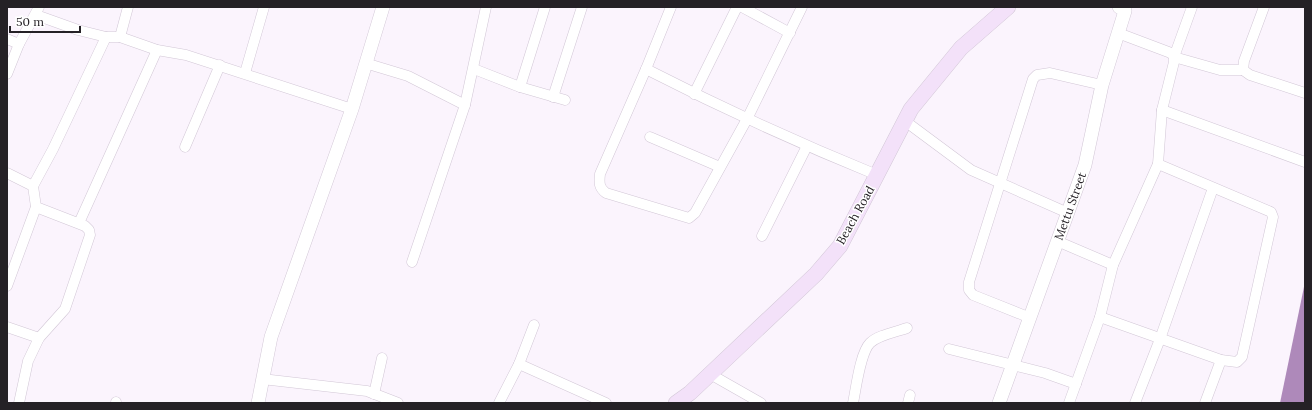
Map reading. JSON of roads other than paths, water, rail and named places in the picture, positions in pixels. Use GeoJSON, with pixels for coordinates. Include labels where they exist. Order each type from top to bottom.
{"type":"FeatureCollection","features":[{"type":"Feature","properties":{"kind":"main road","name":"Beach Road"},"geometry":{"type":"LineString","coordinates":[[676,403],[710,374],[816,274],[840,246],[905,121],[922,93],[961,48],[1008,7]]}},
{"type":"Feature","properties":{"kind":"street"},"geometry":{"type":"LineString","coordinates":[[120,37],[128,7]]}},
{"type":"Feature","properties":{"kind":"street"},"geometry":{"type":"LineString","coordinates":[[245,73],[264,7]]}},
{"type":"Feature","properties":{"kind":"street"},"geometry":{"type":"LineString","coordinates":[[258,403],[271,337],[352,109],[364,63],[383,7]]}},
{"type":"Feature","properties":{"kind":"street"},"geometry":{"type":"LineString","coordinates":[[412,262],[464,105],[474,69],[486,7]]}},
{"type":"Feature","properties":{"kind":"street"},"geometry":{"type":"LineString","coordinates":[[520,87],[545,7]]}},
{"type":"Feature","properties":{"kind":"street"},"geometry":{"type":"LineString","coordinates":[[553,97],[582,7]]}},
{"type":"Feature","properties":{"kind":"street"},"geometry":{"type":"LineString","coordinates":[[671,7],[646,69],[600,174],[601,189],[610,195],[689,218],[695,213],[747,119],[802,7]]}},
{"type":"Feature","properties":{"kind":"street"},"geometry":{"type":"LineString","coordinates":[[694,94],[737,7]]}},
{"type":"Feature","properties":{"kind":"street"},"geometry":{"type":"LineString","coordinates":[[742,7],[790,32]]}},
{"type":"Feature","properties":{"kind":"street"},"geometry":{"type":"LineString","coordinates":[[1068,403],[1100,317],[1114,265],[1158,164],[1162,110],[1174,57],[1192,7]]}},
{"type":"Feature","properties":{"kind":"street"},"geometry":{"type":"LineString","coordinates":[[1243,70],[1244,61],[1264,7]]}},
{"type":"Feature","properties":{"kind":"street","name":"Mettu Street"},"geometry":{"type":"LineString","coordinates":[[998,403],[1013,364],[1028,317],[1085,165],[1102,85],[1118,33],[1123,8]]}},
{"type":"Feature","properties":{"kind":"street"},"geometry":{"type":"LineString","coordinates":[[7,74],[19,44],[38,11],[78,30],[106,37],[120,37],[157,50],[186,55],[352,109]]}},
{"type":"Feature","properties":{"kind":"street"},"geometry":{"type":"LineString","coordinates":[[1118,33],[1166,51],[1174,57],[1220,70],[1243,70],[1250,75],[1305,93]]}},
{"type":"Feature","properties":{"kind":"street"},"geometry":{"type":"LineString","coordinates":[[7,286],[36,207],[33,186],[53,149],[106,37]]}},
{"type":"Feature","properties":{"kind":"street"},"geometry":{"type":"LineString","coordinates":[[7,39],[19,44]]}},
{"type":"Feature","properties":{"kind":"street"},"geometry":{"type":"LineString","coordinates":[[79,223],[157,50]]}},
{"type":"Feature","properties":{"kind":"street"},"geometry":{"type":"LineString","coordinates":[[364,63],[408,76],[464,105]]}},
{"type":"Feature","properties":{"kind":"street"},"geometry":{"type":"LineString","coordinates":[[185,147],[220,65]]}},
{"type":"Feature","properties":{"kind":"street"},"geometry":{"type":"LineString","coordinates":[[474,69],[520,87],[565,100]]}},
{"type":"Feature","properties":{"kind":"street"},"geometry":{"type":"LineString","coordinates":[[646,69],[747,119],[877,175]]}},
{"type":"Feature","properties":{"kind":"street"},"geometry":{"type":"LineString","coordinates":[[1028,317],[973,295],[969,290],[969,282],[1033,79],[1037,75],[1050,73],[1102,85]]}},
{"type":"Feature","properties":{"kind":"street"},"geometry":{"type":"LineString","coordinates":[[1162,110],[1305,162]]}},
{"type":"Feature","properties":{"kind":"street"},"geometry":{"type":"LineString","coordinates":[[905,121],[971,170],[1068,213]]}},
{"type":"Feature","properties":{"kind":"street"},"geometry":{"type":"LineString","coordinates":[[650,137],[720,167]]}},
{"type":"Feature","properties":{"kind":"street"},"geometry":{"type":"LineString","coordinates":[[762,236],[807,146]]}},
{"type":"Feature","properties":{"kind":"street"},"geometry":{"type":"LineString","coordinates":[[1100,317],[1220,360],[1237,362],[1242,357],[1273,217],[1271,212],[1158,164]]}},
{"type":"Feature","properties":{"kind":"street"},"geometry":{"type":"LineString","coordinates":[[7,173],[33,186]]}},
{"type":"Feature","properties":{"kind":"street"},"geometry":{"type":"LineString","coordinates":[[1135,403],[1160,339],[1213,188]]}},
{"type":"Feature","properties":{"kind":"street"},"geometry":{"type":"LineString","coordinates":[[19,403],[28,361],[39,338],[65,309],[90,235],[89,230],[79,223],[36,207]]}},
{"type":"Feature","properties":{"kind":"street"},"geometry":{"type":"LineString","coordinates":[[1057,241],[1114,265]]}},
{"type":"Feature","properties":{"kind":"street"},"geometry":{"type":"LineString","coordinates":[[498,403],[519,364],[534,325]]}},
{"type":"Feature","properties":{"kind":"street"},"geometry":{"type":"LineString","coordinates":[[7,327],[39,338]]}},
{"type":"Feature","properties":{"kind":"street"},"geometry":{"type":"LineString","coordinates":[[853,403],[864,353],[869,344],[874,340],[907,328]]}},
{"type":"Feature","properties":{"kind":"street"},"geometry":{"type":"LineString","coordinates":[[949,348],[1013,364],[1076,384]]}},
{"type":"Feature","properties":{"kind":"street"},"geometry":{"type":"LineString","coordinates":[[374,394],[382,358]]}},
{"type":"Feature","properties":{"kind":"street"},"geometry":{"type":"LineString","coordinates":[[1205,403],[1220,360]]}},
{"type":"Feature","properties":{"kind":"street"},"geometry":{"type":"LineString","coordinates":[[519,364],[606,403]]}},
{"type":"Feature","properties":{"kind":"street"},"geometry":{"type":"LineString","coordinates":[[710,374],[762,403]]}},
{"type":"Feature","properties":{"kind":"street"},"geometry":{"type":"LineString","coordinates":[[262,379],[367,391],[395,402]]}}]}
